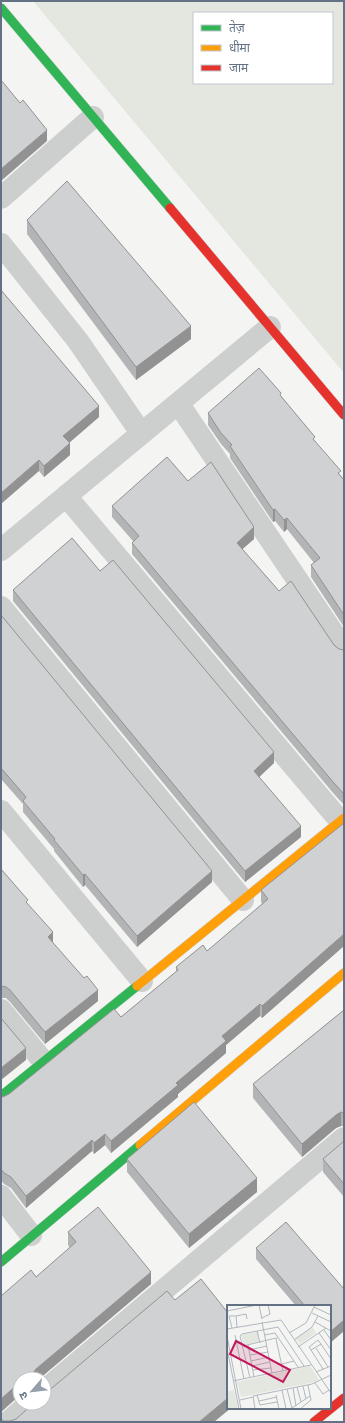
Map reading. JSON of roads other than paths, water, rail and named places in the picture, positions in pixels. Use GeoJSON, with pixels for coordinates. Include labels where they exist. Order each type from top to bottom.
{"type":"FeatureCollection","features":[{"type":"Feature","properties":{"kind":"street"},"geometry":{"type":"LineString","coordinates":[[1,8],[344,415]]}},
{"type":"Feature","properties":{"kind":"street"},"geometry":{"type":"LineString","coordinates":[[1,198],[93,117]]}},
{"type":"Feature","properties":{"kind":"street"},"geometry":{"type":"LineString","coordinates":[[1,244],[78,341],[141,434]]}},
{"type":"Feature","properties":{"kind":"street"},"geometry":{"type":"LineString","coordinates":[[1,550],[270,327]]}},
{"type":"Feature","properties":{"kind":"street"},"geometry":{"type":"LineString","coordinates":[[178,403],[344,649]]}},
{"type":"Feature","properties":{"kind":"street"},"geometry":{"type":"LineString","coordinates":[[1,1096],[342,820],[66,496]]}},
{"type":"Feature","properties":{"kind":"street"},"geometry":{"type":"LineString","coordinates":[[1,607],[243,900]]}},
{"type":"Feature","properties":{"kind":"street"},"geometry":{"type":"LineString","coordinates":[[1,811],[142,981]]}},
{"type":"Feature","properties":{"kind":"street"},"geometry":{"type":"LineString","coordinates":[[1,1262],[31,1235],[344,973]]}},
{"type":"Feature","properties":{"kind":"street"},"geometry":{"type":"LineString","coordinates":[[1,1010],[44,1061]]}},
{"type":"Feature","properties":{"kind":"street"},"geometry":{"type":"LineString","coordinates":[[52,1384],[344,1138]]}},
{"type":"Feature","properties":{"kind":"street"},"geometry":{"type":"LineString","coordinates":[[1,1196],[31,1235]]}},
{"type":"Feature","properties":{"kind":"street"},"geometry":{"type":"LineString","coordinates":[[331,1408],[344,1398]]}},
{"type":"Feature","properties":{"kind":"street"},"geometry":{"type":"LineString","coordinates":[[314,1422],[330,1409]]}},
{"type":"Feature","properties":{"kind":"street"},"geometry":{"type":"LineString","coordinates":[[8,1422],[21,1411]]}}]}
